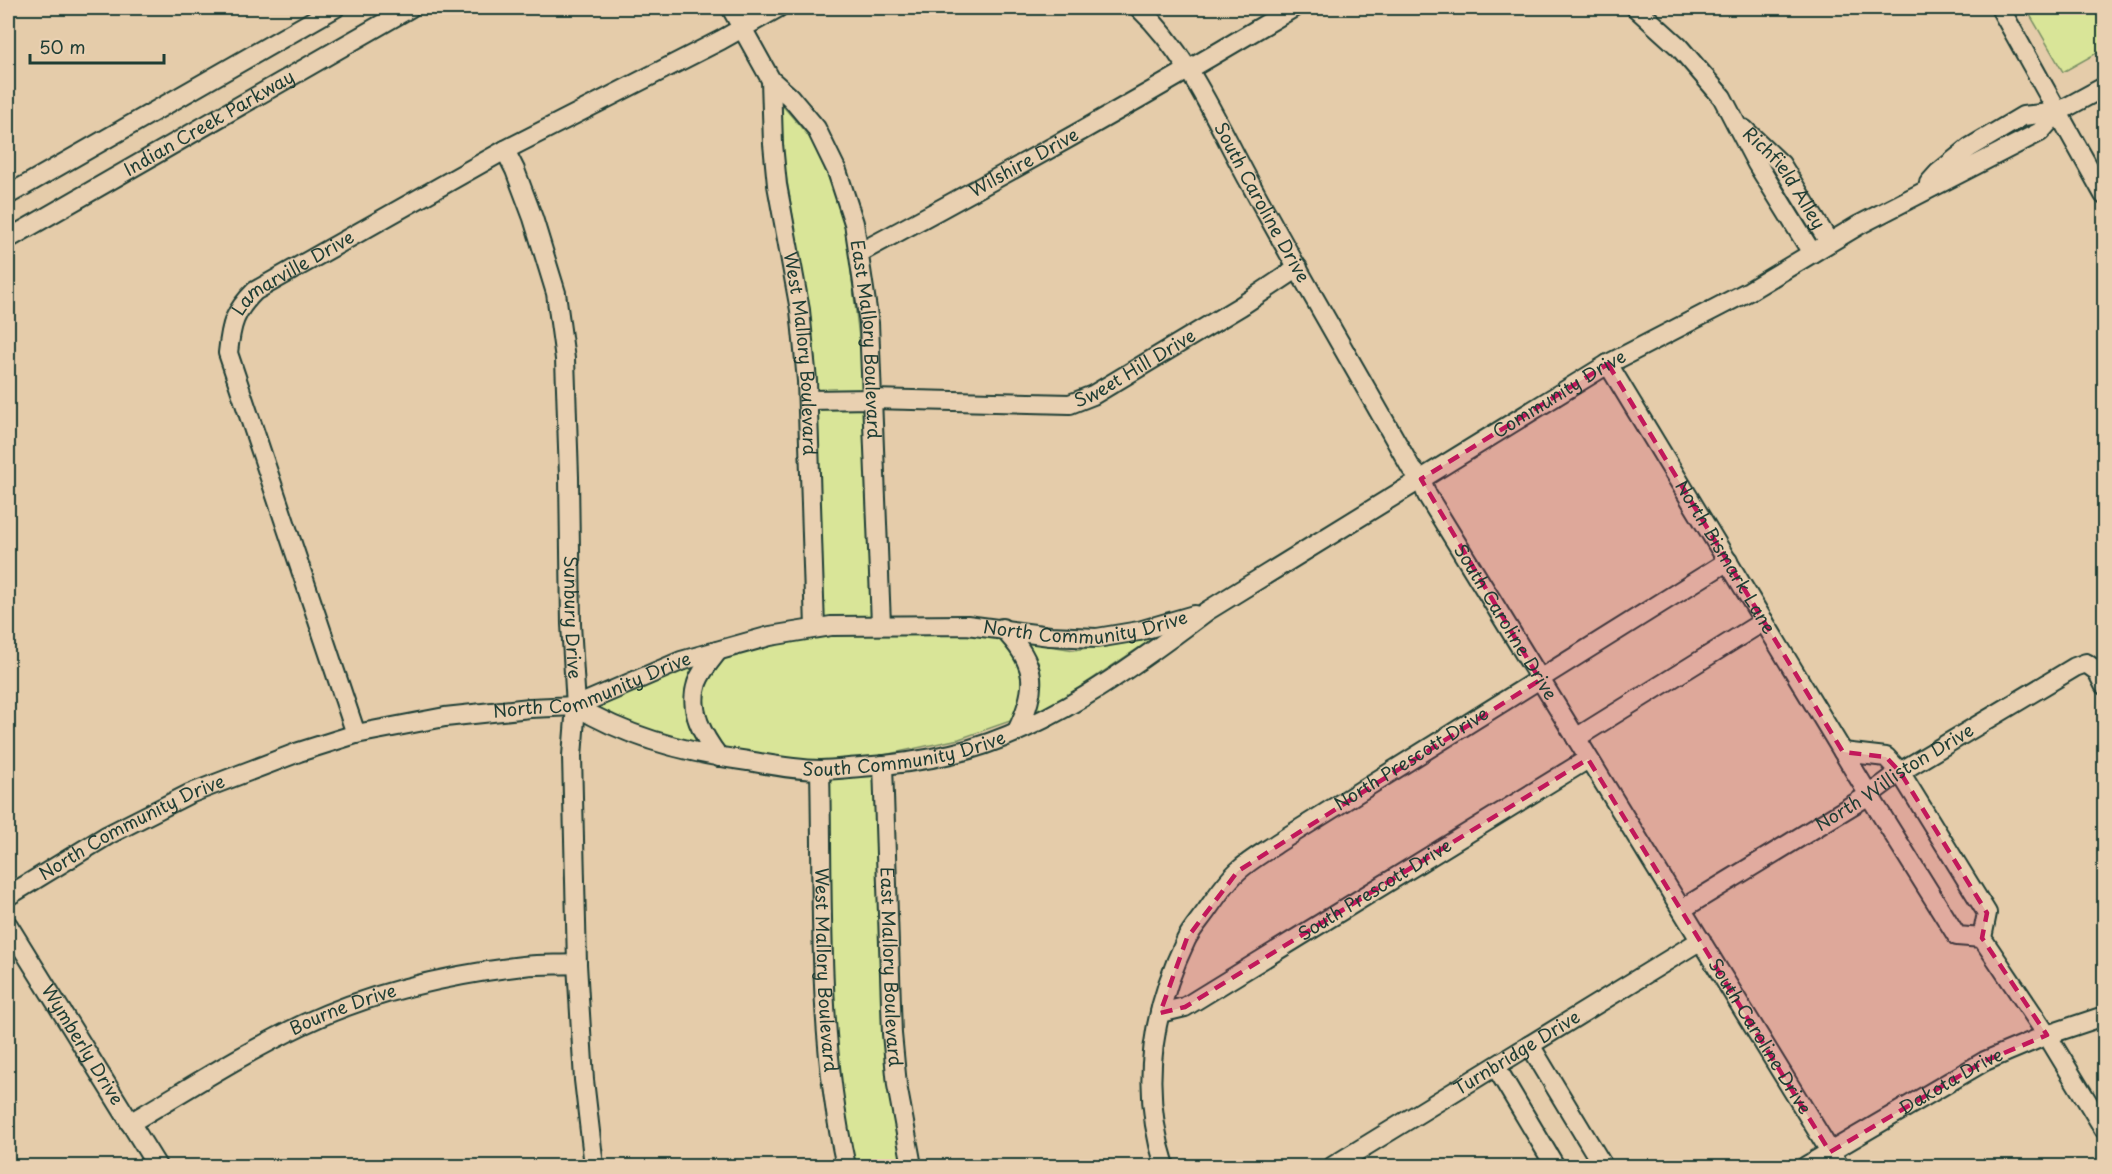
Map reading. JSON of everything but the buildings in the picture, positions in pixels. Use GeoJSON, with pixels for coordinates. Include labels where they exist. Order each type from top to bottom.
{"type":"FeatureCollection","features":[{"type":"Feature","properties":{"kind":"street","name":"Indian Creek Parkway"},"geometry":{"type":"LineString","coordinates":[[8,195],[335,8]]}},
{"type":"Feature","properties":{"kind":"street","name":"Indian Creek Parkway"},"geometry":{"type":"LineString","coordinates":[[8,239],[410,8]]}},
{"type":"Feature","properties":{"kind":"street"},"geometry":{"type":"LineString","coordinates":[[730,8],[771,80]]}},
{"type":"Feature","properties":{"kind":"street","name":"Lamarville Drive"},"geometry":{"type":"LineString","coordinates":[[356,734],[228,353],[231,330],[240,306],[255,291],[505,150],[778,8]]}},
{"type":"Feature","properties":{"kind":"street","name":"South Caroline Drive"},"geometry":{"type":"LineString","coordinates":[[1139,8],[1155,22],[1179,54],[1298,268],[1412,468],[1421,479],[1427,495],[1834,1159]]}},
{"type":"Feature","properties":{"kind":"street"},"geometry":{"type":"LineString","coordinates":[[1188,69],[1293,8]]}},
{"type":"Feature","properties":{"kind":"street","name":"Richfield Alley"},"geometry":{"type":"LineString","coordinates":[[1636,8],[1691,60],[1722,97],[1756,164],[1812,253]]}},
{"type":"Feature","properties":{"kind":"street"},"geometry":{"type":"LineString","coordinates":[[2000,8],[2104,195]]}},
{"type":"Feature","properties":{"kind":"street","name":"Wilshire Drive"},"geometry":{"type":"LineString","coordinates":[[858,254],[948,206],[1188,69]]}},
{"type":"Feature","properties":{"kind":"street","name":"East Mallory Boulevard"},"geometry":{"type":"LineString","coordinates":[[771,80],[790,97],[816,128],[837,171],[854,223],[869,323],[881,624]]}},
{"type":"Feature","properties":{"kind":"street","name":"West Mallory Boulevard"},"geometry":{"type":"LineString","coordinates":[[771,80],[777,185],[801,310],[808,400],[815,628]]}},
{"type":"Feature","properties":{"kind":"street","name":"Community Drive"},"geometry":{"type":"LineString","coordinates":[[1207,611],[1608,364],[1749,291],[1829,242],[1921,194],[1938,173],[1969,148],[2023,116],[2058,112],[2104,87]]}},
{"type":"Feature","properties":{"kind":"street","name":"Richfield Alley"},"geometry":{"type":"LineString","coordinates":[[1734,119],[1781,164],[1829,242]]}},
{"type":"Feature","properties":{"kind":"street","name":"Sunbury Drive"},"geometry":{"type":"LineString","coordinates":[[505,150],[533,218],[556,293],[565,359],[571,624],[576,706],[572,756],[578,964],[584,1080],[594,1167]]}},
{"type":"Feature","properties":{"kind":"street","name":"Sweet Hill Drive"},"geometry":{"type":"LineString","coordinates":[[808,400],[872,399],[1070,404],[1093,395],[1241,306],[1298,268]]}},
{"type":"Feature","properties":{"kind":"street","name":"North Bismark Lane"},"geometry":{"type":"LineString","coordinates":[[1608,364],[1957,936],[1982,938]]}},
{"type":"Feature","properties":{"kind":"street","name":"North Prescott Drive"},"geometry":{"type":"LineString","coordinates":[[1165,1167],[1156,1138],[1150,1088],[1155,1029],[1168,984],[1187,938],[1238,871],[1279,842],[1728,561]]}},
{"type":"Feature","properties":{"kind":"street","name":"North Community Drive"},"geometry":{"type":"LineString","coordinates":[[8,896],[108,836],[189,794],[299,752],[356,734],[445,717],[530,708],[576,706],[681,661],[770,636],[815,628],[881,624],[967,625],[1050,636],[1097,638],[1139,631],[1207,611]]}},
{"type":"Feature","properties":{"kind":"street","name":"South Community Drive"},"geometry":{"type":"LineString","coordinates":[[576,706],[599,721],[626,732],[668,746],[719,757],[820,770],[883,765],[952,754],[1017,731],[1067,707],[1171,638],[1207,611]]}},
{"type":"Feature","properties":{"kind":"street"},"geometry":{"type":"LineString","coordinates":[[1576,738],[1764,621]]}},
{"type":"Feature","properties":{"kind":"street"},"geometry":{"type":"LineString","coordinates":[[1002,628],[1023,653],[1031,671],[1032,688],[1028,707],[1017,731]]}},
{"type":"Feature","properties":{"kind":"street"},"geometry":{"type":"LineString","coordinates":[[718,651],[697,683],[694,708],[707,741],[719,757]]}},
{"type":"Feature","properties":{"kind":"street","name":"North Williston Drive"},"geometry":{"type":"LineString","coordinates":[[1682,909],[1869,795],[1900,772],[2075,668],[2086,663],[2097,671],[2104,685]]}},
{"type":"Feature","properties":{"kind":"street"},"geometry":{"type":"LineString","coordinates":[[1843,752],[1886,757],[1900,772],[1987,913],[1982,938],[2047,1035],[2104,1129]]}},
{"type":"Feature","properties":{"kind":"street","name":"South Prescott Drive"},"geometry":{"type":"LineString","coordinates":[[1160,1013],[1185,1007],[1588,759]]}},
{"type":"Feature","properties":{"kind":"street","name":"East Mallory Boulevard"},"geometry":{"type":"LineString","coordinates":[[883,765],[892,1034],[897,1085],[912,1167]]}},
{"type":"Feature","properties":{"kind":"street","name":"West Mallory Boulevard"},"geometry":{"type":"LineString","coordinates":[[820,770],[824,974],[831,1076],[846,1167]]}},
{"type":"Feature","properties":{"kind":"street","name":"Wymberly Drive"},"geometry":{"type":"LineString","coordinates":[[8,925],[156,1167]]}},
{"type":"Feature","properties":{"kind":"street","name":"Turnbridge Drive"},"geometry":{"type":"LineString","coordinates":[[1333,1167],[1701,940]]}},
{"type":"Feature","properties":{"kind":"street","name":"Bourne Drive"},"geometry":{"type":"LineString","coordinates":[[130,1124],[235,1059],[305,1023],[371,998],[426,983],[513,968],[578,964]]}},
{"type":"Feature","properties":{"kind":"street","name":"Dakota Drive"},"geometry":{"type":"LineString","coordinates":[[1806,1167],[1834,1159],[1985,1061],[2047,1035],[2104,1016]]}},
{"type":"Feature","properties":{"kind":"street"},"geometry":{"type":"LineString","coordinates":[[1530,1045],[1603,1167]]}},
{"type":"Feature","properties":{"kind":"street"},"geometry":{"type":"LineString","coordinates":[[1496,1067],[1555,1167]]}},
{"type":"Feature","properties":{"kind":"highlighted area"},"geometry":{"type":"Polygon","coordinates":[[[1608,364],[1843,752],[1886,757],[1900,772],[1987,913],[1982,938],[2047,1035],[1985,1061],[1830,1152],[1588,759],[1185,1007],[1160,1013],[1187,938],[1238,871],[1540,680],[1421,479],[1608,364]]]}},
{"type":"Feature","properties":{"kind":"green space"},"geometry":{"type":"Polygon","coordinates":[[[2026,8],[2104,8],[2104,49],[2063,72],[2026,8]]]}},
{"type":"Feature","properties":{"kind":"green space"},"geometry":{"type":"Polygon","coordinates":[[[782,105],[812,140],[844,213],[868,412],[878,634],[977,634],[1074,650],[1152,639],[1050,707],[959,739],[879,756],[886,1011],[906,1166],[855,1166],[842,1104],[834,1011],[826,790],[823,774],[656,738],[591,706],[687,665],[820,635],[814,423],[801,264],[782,152],[782,105]]]}}]}
